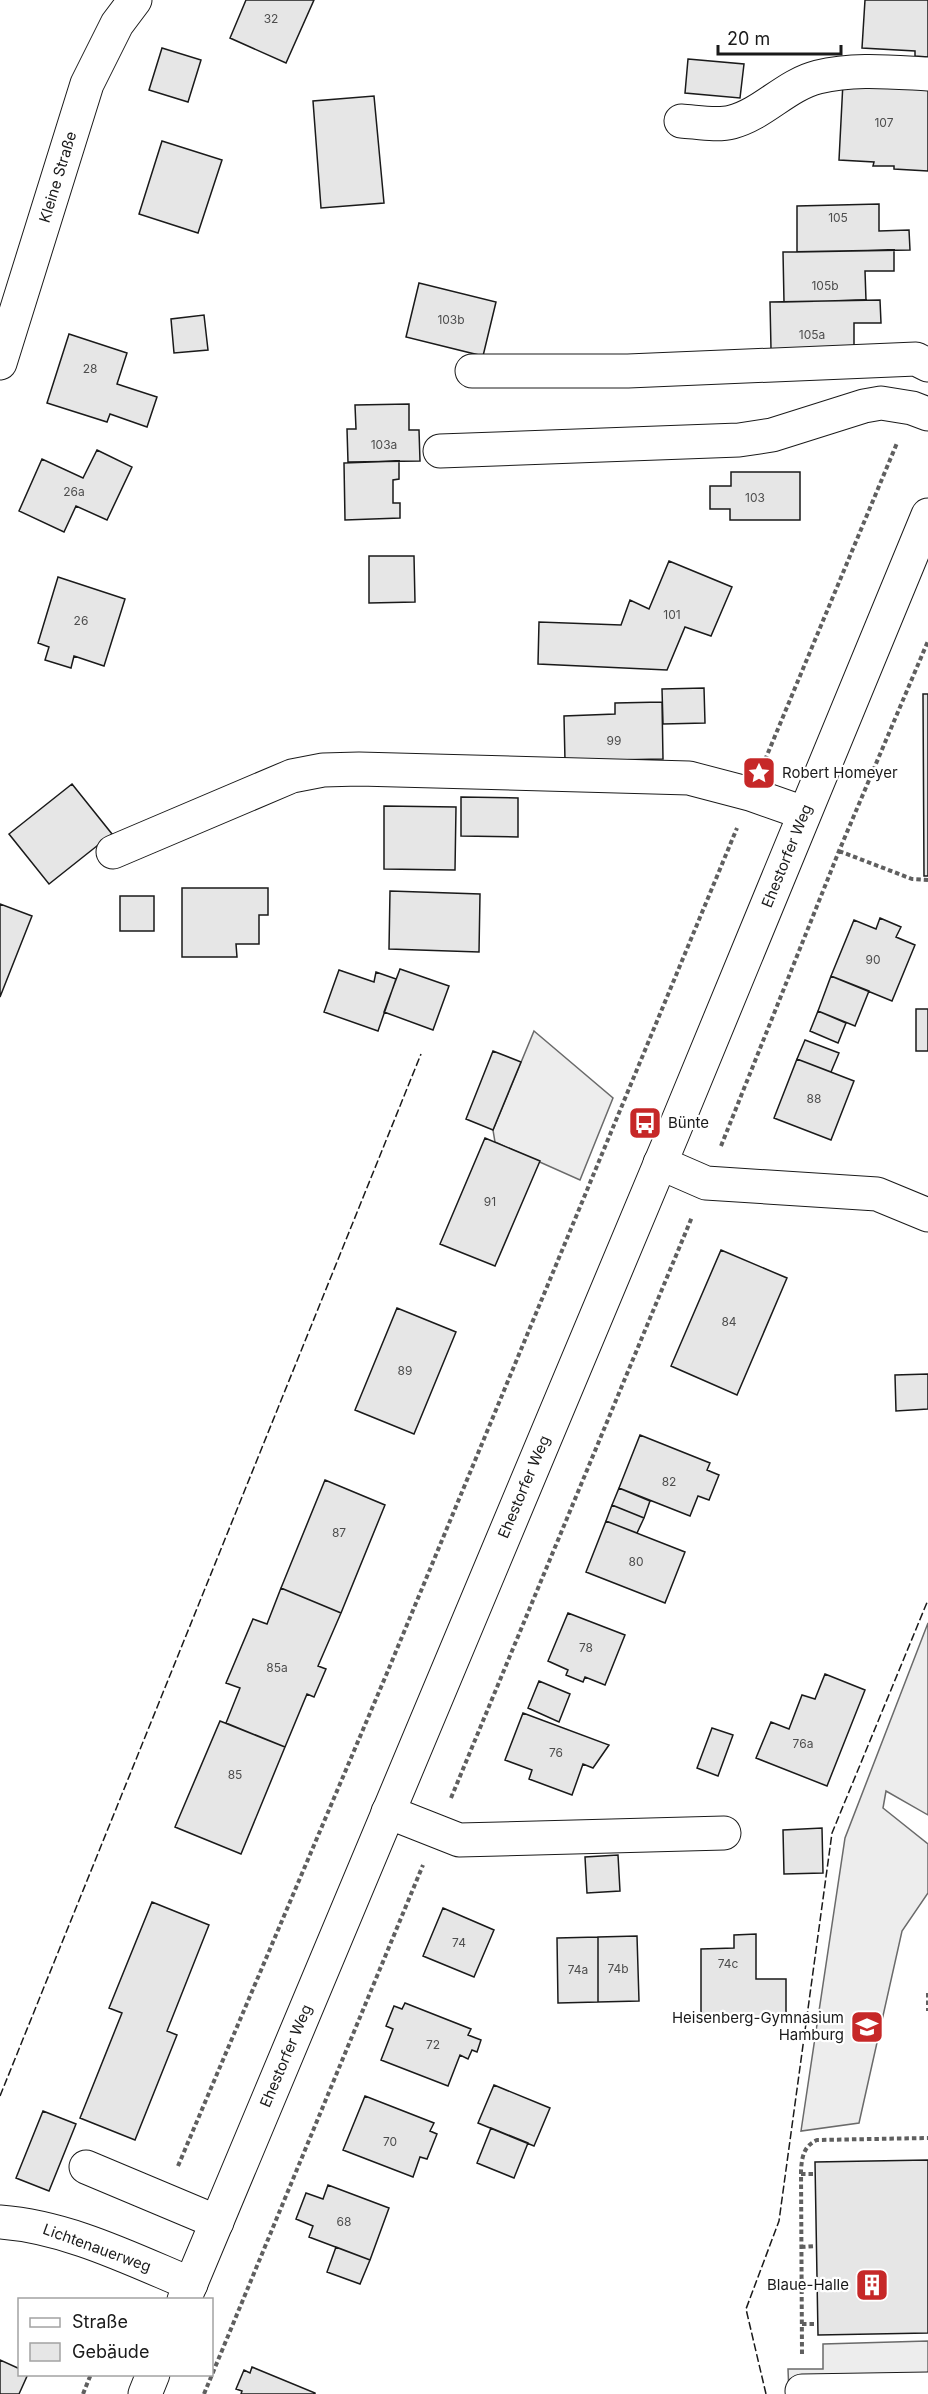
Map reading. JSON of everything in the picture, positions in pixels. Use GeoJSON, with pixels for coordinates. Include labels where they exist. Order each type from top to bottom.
{"type":"FeatureCollection","features":[{"type":"Feature","properties":{"kind":"main road","name":"Kleine Straße"},"geometry":{"type":"LineString","coordinates":[[0,363],[87,84],[117,24],[135,0]]}},
{"type":"Feature","properties":{"kind":"main road"},"geometry":{"type":"LineString","coordinates":[[681,121],[731,122],[749,114],[796,85],[840,73],[858,71],[928,74]]}},
{"type":"Feature","properties":{"kind":"main road"},"geometry":{"type":"LineString","coordinates":[[472,371],[628,371],[916,359],[928,365]]}},
{"type":"Feature","properties":{"kind":"main road"},"geometry":{"type":"LineString","coordinates":[[440,450],[739,440],[772,435],[864,406],[881,403],[920,411]]}},
{"type":"Feature","properties":{"kind":"main road","name":"Ehestorfer Weg"},"geometry":{"type":"LineString","coordinates":[[187,2292],[660,1163],[928,515]]}},
{"type":"Feature","properties":{"kind":"main road"},"geometry":{"type":"LineString","coordinates":[[113,852],[292,776],[323,770],[689,778],[750,794],[804,813]]}},
{"type":"Feature","properties":{"kind":"main road"},"geometry":{"type":"LineString","coordinates":[[660,1163],[706,1183],[877,1194],[928,1215]]}},
{"type":"Feature","properties":{"kind":"main road"},"geometry":{"type":"LineString","coordinates":[[388,1812],[459,1840],[724,1833]]}},
{"type":"Feature","properties":{"kind":"main road"},"geometry":{"type":"LineString","coordinates":[[86,2167],[218,2222]]}},
{"type":"Feature","properties":{"kind":"main road","name":"Lichtenauerweg"},"geometry":{"type":"LineString","coordinates":[[0,2222],[36,2226],[64,2234],[187,2292]]}},
{"type":"Feature","properties":{"kind":"main road"},"geometry":{"type":"LineString","coordinates":[[145,2394],[152,2376]]}},
{"type":"Feature","properties":{"kind":"main road"},"geometry":{"type":"LineString","coordinates":[[802,2391],[928,2389]]}},
{"type":"Feature","properties":{"kind":"path"},"geometry":{"type":"LineString","coordinates":[[164,2199],[387,1674],[750,794],[920,411]]}},
{"type":"Feature","properties":{"kind":"path"},"geometry":{"type":"LineString","coordinates":[[719,1149],[839,851],[928,641]]}},
{"type":"Feature","properties":{"kind":"path"},"geometry":{"type":"LineString","coordinates":[[839,851],[912,879],[928,880]]}},
{"type":"Feature","properties":{"kind":"path"},"geometry":{"type":"LineString","coordinates":[[449,1802],[693,1213]]}},
{"type":"Feature","properties":{"kind":"path"},"geometry":{"type":"LineString","coordinates":[[213,2372],[425,1860]]}},
{"type":"Feature","properties":{"kind":"path"},"geometry":{"type":"LineString","coordinates":[[928,1993],[928,2011]]}},
{"type":"Feature","properties":{"kind":"path"},"geometry":{"type":"LineString","coordinates":[[802,2391],[801,2174],[802,2157],[805,2150],[809,2144],[817,2140],[928,2138]]}},
{"type":"Feature","properties":{"kind":"path"},"geometry":{"type":"LineString","coordinates":[[801,2174],[815,2174]]}},
{"type":"Feature","properties":{"kind":"path"},"geometry":{"type":"LineString","coordinates":[[801,2247],[816,2246]]}},
{"type":"Feature","properties":{"kind":"path"},"geometry":{"type":"LineString","coordinates":[[802,2324],[818,2324]]}},
{"type":"Feature","properties":{"kind":"path"},"geometry":{"type":"LineString","coordinates":[[83,2394],[90,2376]]}},
{"type":"Feature","properties":{"kind":"path"},"geometry":{"type":"LineString","coordinates":[[204,2394],[211,2376]]}},
{"type":"Feature","properties":{"kind":"shaded area"},"geometry":{"type":"Polygon","coordinates":[[[534,1031],[613,1098],[580,1180],[495,1142],[493,1130],[534,1031]]]}},
{"type":"Feature","properties":{"kind":"shaded area"},"geometry":{"type":"Polygon","coordinates":[[[928,1623],[928,1815],[886,1791],[883,1808],[928,1844],[928,1893],[902,1931],[859,2123],[801,2131],[845,1838],[928,1623]]]}},
{"type":"Feature","properties":{"kind":"shaded area"},"geometry":{"type":"Polygon","coordinates":[[[928,2341],[928,2394],[789,2394],[788,2369],[823,2369],[823,2344],[928,2341]]]}},
{"type":"Feature","properties":{"kind":"building"},"geometry":{"type":"Polygon","coordinates":[[[246,0],[314,0],[286,63],[230,38],[246,0]]]}},
{"type":"Feature","properties":{"kind":"building"},"geometry":{"type":"Polygon","coordinates":[[[865,0],[928,0],[928,57],[915,56],[915,51],[862,48],[865,0]]]}},
{"type":"Feature","properties":{"kind":"building"},"geometry":{"type":"Polygon","coordinates":[[[162,48],[201,60],[188,102],[149,90],[162,48]]]}},
{"type":"Feature","properties":{"kind":"building"},"geometry":{"type":"Polygon","coordinates":[[[688,59],[744,64],[740,98],[685,93],[688,59]]]}},
{"type":"Feature","properties":{"kind":"building"},"geometry":{"type":"Polygon","coordinates":[[[843,82],[928,86],[928,171],[894,169],[894,166],[873,166],[874,162],[839,160],[843,82]]]}},
{"type":"Feature","properties":{"kind":"building"},"geometry":{"type":"Polygon","coordinates":[[[374,96],[384,203],[321,208],[313,101],[374,96]]]}},
{"type":"Feature","properties":{"kind":"building"},"geometry":{"type":"Polygon","coordinates":[[[162,141],[222,160],[198,233],[139,214],[162,141]]]}},
{"type":"Feature","properties":{"kind":"building"},"geometry":{"type":"Polygon","coordinates":[[[879,204],[879,231],[909,230],[910,250],[797,252],[797,206],[879,204]]]}},
{"type":"Feature","properties":{"kind":"building"},"geometry":{"type":"Polygon","coordinates":[[[894,250],[894,271],[865,271],[866,300],[784,302],[783,252],[894,250]]]}},
{"type":"Feature","properties":{"kind":"building"},"geometry":{"type":"Polygon","coordinates":[[[419,283],[496,302],[483,356],[406,337],[419,283]]]}},
{"type":"Feature","properties":{"kind":"building"},"geometry":{"type":"Polygon","coordinates":[[[880,300],[881,323],[854,323],[854,348],[771,349],[770,302],[880,300]]]}},
{"type":"Feature","properties":{"kind":"building"},"geometry":{"type":"Polygon","coordinates":[[[204,315],[208,350],[174,353],[171,319],[204,315]]]}},
{"type":"Feature","properties":{"kind":"building"},"geometry":{"type":"Polygon","coordinates":[[[69,334],[127,353],[117,384],[157,397],[147,427],[110,414],[107,422],[47,403],[69,334]]]}},
{"type":"Feature","properties":{"kind":"building"},"geometry":{"type":"Polygon","coordinates":[[[409,404],[409,430],[419,430],[420,461],[348,462],[347,429],[356,429],[355,405],[409,404]]]}},
{"type":"Feature","properties":{"kind":"building"},"geometry":{"type":"Polygon","coordinates":[[[97,450],[132,467],[107,520],[76,506],[64,532],[19,511],[42,459],[83,478],[97,450]]]}},
{"type":"Feature","properties":{"kind":"building"},"geometry":{"type":"Polygon","coordinates":[[[399,461],[399,479],[393,480],[393,503],[400,503],[400,518],[345,520],[344,463],[399,461]]]}},
{"type":"Feature","properties":{"kind":"building"},"geometry":{"type":"Polygon","coordinates":[[[731,472],[800,472],[800,520],[730,520],[730,509],[710,509],[710,486],[731,486],[731,472]]]}},
{"type":"Feature","properties":{"kind":"building"},"geometry":{"type":"Polygon","coordinates":[[[369,556],[414,556],[415,602],[369,603],[369,556]]]}},
{"type":"Feature","properties":{"kind":"building"},"geometry":{"type":"Polygon","coordinates":[[[669,561],[732,587],[711,636],[685,627],[667,670],[538,664],[539,622],[621,625],[630,600],[649,609],[669,561]]]}},
{"type":"Feature","properties":{"kind":"building"},"geometry":{"type":"Polygon","coordinates":[[[58,577],[125,599],[104,666],[74,656],[71,668],[45,660],[49,647],[38,643],[58,577]]]}},
{"type":"Feature","properties":{"kind":"building"},"geometry":{"type":"Polygon","coordinates":[[[704,688],[705,723],[663,724],[662,689],[704,688]]]}},
{"type":"Feature","properties":{"kind":"building"},"geometry":{"type":"Polygon","coordinates":[[[923,694],[928,694],[928,876],[924,876],[923,694]]]}},
{"type":"Feature","properties":{"kind":"building"},"geometry":{"type":"Polygon","coordinates":[[[662,702],[663,759],[565,761],[564,716],[615,714],[615,703],[662,702]]]}},
{"type":"Feature","properties":{"kind":"building"},"geometry":{"type":"Polygon","coordinates":[[[72,784],[112,834],[49,884],[9,834],[72,784]]]}},
{"type":"Feature","properties":{"kind":"building"},"geometry":{"type":"Polygon","coordinates":[[[461,797],[518,798],[518,837],[461,836],[461,797]]]}},
{"type":"Feature","properties":{"kind":"building"},"geometry":{"type":"Polygon","coordinates":[[[384,806],[456,807],[455,870],[384,869],[384,806]]]}},
{"type":"Feature","properties":{"kind":"building"},"geometry":{"type":"Polygon","coordinates":[[[182,888],[268,888],[268,915],[259,915],[259,944],[236,944],[237,957],[182,957],[182,888]]]}},
{"type":"Feature","properties":{"kind":"building"},"geometry":{"type":"Polygon","coordinates":[[[390,891],[480,894],[479,952],[389,949],[390,891]]]}},
{"type":"Feature","properties":{"kind":"building"},"geometry":{"type":"Polygon","coordinates":[[[120,896],[154,896],[154,931],[120,931],[120,896]]]}},
{"type":"Feature","properties":{"kind":"building"},"geometry":{"type":"Polygon","coordinates":[[[0,904],[32,916],[0,997],[0,904]]]}},
{"type":"Feature","properties":{"kind":"building"},"geometry":{"type":"Polygon","coordinates":[[[880,918],[901,927],[896,937],[915,945],[892,1001],[831,976],[854,920],[876,929],[880,918]]]}},
{"type":"Feature","properties":{"kind":"building"},"geometry":{"type":"Polygon","coordinates":[[[400,969],[449,986],[433,1030],[384,1012],[400,969]]]}},
{"type":"Feature","properties":{"kind":"building"},"geometry":{"type":"Polygon","coordinates":[[[339,970],[374,982],[376,972],[396,979],[378,1031],[324,1012],[339,970]]]}},
{"type":"Feature","properties":{"kind":"building"},"geometry":{"type":"Polygon","coordinates":[[[831,976],[869,991],[855,1026],[818,1011],[831,976]]]}},
{"type":"Feature","properties":{"kind":"building"},"geometry":{"type":"Polygon","coordinates":[[[916,1009],[928,1009],[928,1051],[916,1051],[916,1009]]]}},
{"type":"Feature","properties":{"kind":"building"},"geometry":{"type":"Polygon","coordinates":[[[818,1011],[846,1023],[838,1043],[810,1031],[818,1011]]]}},
{"type":"Feature","properties":{"kind":"building"},"geometry":{"type":"Polygon","coordinates":[[[805,1040],[839,1053],[831,1072],[797,1059],[805,1040]]]}},
{"type":"Feature","properties":{"kind":"building"},"geometry":{"type":"Polygon","coordinates":[[[493,1051],[521,1062],[493,1130],[466,1119],[493,1051]]]}},
{"type":"Feature","properties":{"kind":"building"},"geometry":{"type":"Polygon","coordinates":[[[797,1059],[854,1081],[831,1140],[774,1118],[797,1059]]]}},
{"type":"Feature","properties":{"kind":"building"},"geometry":{"type":"Polygon","coordinates":[[[485,1138],[540,1161],[495,1266],[440,1244],[485,1138]]]}},
{"type":"Feature","properties":{"kind":"building"},"geometry":{"type":"Polygon","coordinates":[[[721,1250],[787,1278],[737,1395],[671,1366],[721,1250]]]}},
{"type":"Feature","properties":{"kind":"building"},"geometry":{"type":"Polygon","coordinates":[[[397,1308],[456,1332],[414,1434],[355,1410],[397,1308]]]}},
{"type":"Feature","properties":{"kind":"building"},"geometry":{"type":"Polygon","coordinates":[[[928,1374],[928,1409],[896,1411],[895,1375],[928,1374]]]}},
{"type":"Feature","properties":{"kind":"building"},"geometry":{"type":"Polygon","coordinates":[[[640,1435],[710,1463],[707,1470],[719,1475],[709,1500],[698,1496],[690,1516],[619,1488],[640,1435]]]}},
{"type":"Feature","properties":{"kind":"building"},"geometry":{"type":"Polygon","coordinates":[[[325,1480],[385,1505],[341,1613],[281,1588],[325,1480]]]}},
{"type":"Feature","properties":{"kind":"building"},"geometry":{"type":"Polygon","coordinates":[[[619,1488],[650,1501],[644,1518],[612,1505],[619,1488]]]}},
{"type":"Feature","properties":{"kind":"building"},"geometry":{"type":"Polygon","coordinates":[[[612,1505],[644,1518],[637,1533],[606,1521],[612,1505]]]}},
{"type":"Feature","properties":{"kind":"building"},"geometry":{"type":"Polygon","coordinates":[[[606,1521],[685,1552],[665,1603],[586,1572],[606,1521]]]}},
{"type":"Feature","properties":{"kind":"building"},"geometry":{"type":"Polygon","coordinates":[[[281,1588],[341,1613],[318,1666],[326,1669],[314,1697],[307,1694],[285,1747],[226,1723],[240,1688],[226,1683],[253,1619],[267,1624],[281,1588]]]}},
{"type":"Feature","properties":{"kind":"building"},"geometry":{"type":"Polygon","coordinates":[[[568,1613],[625,1635],[605,1685],[585,1677],[583,1682],[566,1675],[568,1670],[548,1661],[568,1613]]]}},
{"type":"Feature","properties":{"kind":"building"},"geometry":{"type":"Polygon","coordinates":[[[825,1674],[865,1690],[827,1786],[756,1758],[771,1722],[789,1729],[802,1695],[815,1699],[825,1674]]]}},
{"type":"Feature","properties":{"kind":"building"},"geometry":{"type":"Polygon","coordinates":[[[539,1681],[570,1694],[559,1722],[528,1708],[539,1681]]]}},
{"type":"Feature","properties":{"kind":"building"},"geometry":{"type":"Polygon","coordinates":[[[523,1713],[609,1745],[593,1768],[583,1764],[572,1795],[529,1779],[532,1770],[505,1760],[523,1713]]]}},
{"type":"Feature","properties":{"kind":"building"},"geometry":{"type":"Polygon","coordinates":[[[220,1721],[285,1747],[241,1854],[175,1827],[220,1721]]]}},
{"type":"Feature","properties":{"kind":"building"},"geometry":{"type":"Polygon","coordinates":[[[712,1728],[733,1735],[718,1776],[697,1768],[712,1728]]]}},
{"type":"Feature","properties":{"kind":"building"},"geometry":{"type":"Polygon","coordinates":[[[822,1828],[823,1873],[784,1874],[783,1830],[822,1828]]]}},
{"type":"Feature","properties":{"kind":"building"},"geometry":{"type":"Polygon","coordinates":[[[618,1855],[620,1891],[587,1893],[585,1857],[618,1855]]]}},
{"type":"Feature","properties":{"kind":"building"},"geometry":{"type":"Polygon","coordinates":[[[152,1902],[209,1925],[167,2031],[177,2035],[135,2140],[80,2118],[122,2013],[109,2008],[152,1902]]]}},
{"type":"Feature","properties":{"kind":"building"},"geometry":{"type":"Polygon","coordinates":[[[443,1908],[494,1930],[474,1977],[423,1956],[443,1908]]]}},
{"type":"Feature","properties":{"kind":"building"},"geometry":{"type":"Polygon","coordinates":[[[756,1934],[756,1979],[786,1979],[786,2018],[701,2019],[701,1949],[734,1948],[734,1935],[756,1934]]]}},
{"type":"Feature","properties":{"kind":"building"},"geometry":{"type":"Polygon","coordinates":[[[637,1936],[639,2001],[598,2002],[598,1937],[637,1936]]]}},
{"type":"Feature","properties":{"kind":"building"},"geometry":{"type":"Polygon","coordinates":[[[598,1937],[598,2002],[558,2003],[557,1938],[598,1937]]]}},
{"type":"Feature","properties":{"kind":"building"},"geometry":{"type":"Polygon","coordinates":[[[405,2003],[471,2029],[468,2035],[481,2040],[477,2052],[472,2050],[468,2059],[460,2055],[448,2086],[381,2060],[393,2029],[386,2026],[394,2006],[402,2009],[405,2003]]]}},
{"type":"Feature","properties":{"kind":"building"},"geometry":{"type":"Polygon","coordinates":[[[494,2085],[550,2108],[534,2146],[478,2123],[494,2085]]]}},
{"type":"Feature","properties":{"kind":"building"},"geometry":{"type":"Polygon","coordinates":[[[365,2096],[434,2123],[430,2131],[437,2134],[427,2159],[420,2157],[413,2177],[343,2150],[365,2096]]]}},
{"type":"Feature","properties":{"kind":"building"},"geometry":{"type":"Polygon","coordinates":[[[43,2111],[76,2124],[49,2191],[16,2178],[43,2111]]]}},
{"type":"Feature","properties":{"kind":"building"},"geometry":{"type":"Polygon","coordinates":[[[491,2128],[528,2143],[514,2178],[477,2163],[491,2128]]]}},
{"type":"Feature","properties":{"kind":"building","name":"Blaue-Halle"},"geometry":{"type":"Polygon","coordinates":[[[928,2160],[928,2333],[818,2335],[815,2162],[928,2160]]]}},
{"type":"Feature","properties":{"kind":"building"},"geometry":{"type":"Polygon","coordinates":[[[328,2185],[389,2208],[370,2260],[309,2237],[313,2226],[296,2219],[306,2193],[323,2199],[328,2185]]]}},
{"type":"Feature","properties":{"kind":"building"},"geometry":{"type":"Polygon","coordinates":[[[336,2247],[370,2260],[360,2284],[327,2272],[336,2247]]]}},
{"type":"Feature","properties":{"kind":"building"},"geometry":{"type":"Polygon","coordinates":[[[0,2360],[18,2368],[18,2376],[27,2376],[19,2394],[0,2394],[0,2360]]]}},
{"type":"Feature","properties":{"kind":"building"},"geometry":{"type":"Polygon","coordinates":[[[252,2367],[315,2394],[241,2394],[242,2391],[236,2389],[244,2370],[250,2373],[252,2367]]]}},
{"type":"Feature","properties":{"kind":"fence"},"geometry":{"type":"LineString","coordinates":[[0,2096],[421,1054]]}},
{"type":"Feature","properties":{"kind":"fence"},"geometry":{"type":"LineString","coordinates":[[766,2394],[746,2309],[779,2221],[832,1833],[928,1600]]}},
{"type":"Feature","properties":{"kind":"place","name":"Robert Homeyer"},"geometry":{"type":"Point","coordinates":[759,773]}},
{"type":"Feature","properties":{"kind":"place","name":"Bünte"},"geometry":{"type":"Point","coordinates":[645,1123]}},
{"type":"Feature","properties":{"kind":"place","name":"Heisenberg-Gymnasium Hamburg"},"geometry":{"type":"Point","coordinates":[867,2027]}},
{"type":"Feature","properties":{"kind":"place","name":"Blaue-Halle"},"geometry":{"type":"Point","coordinates":[872,2285]}}]}
